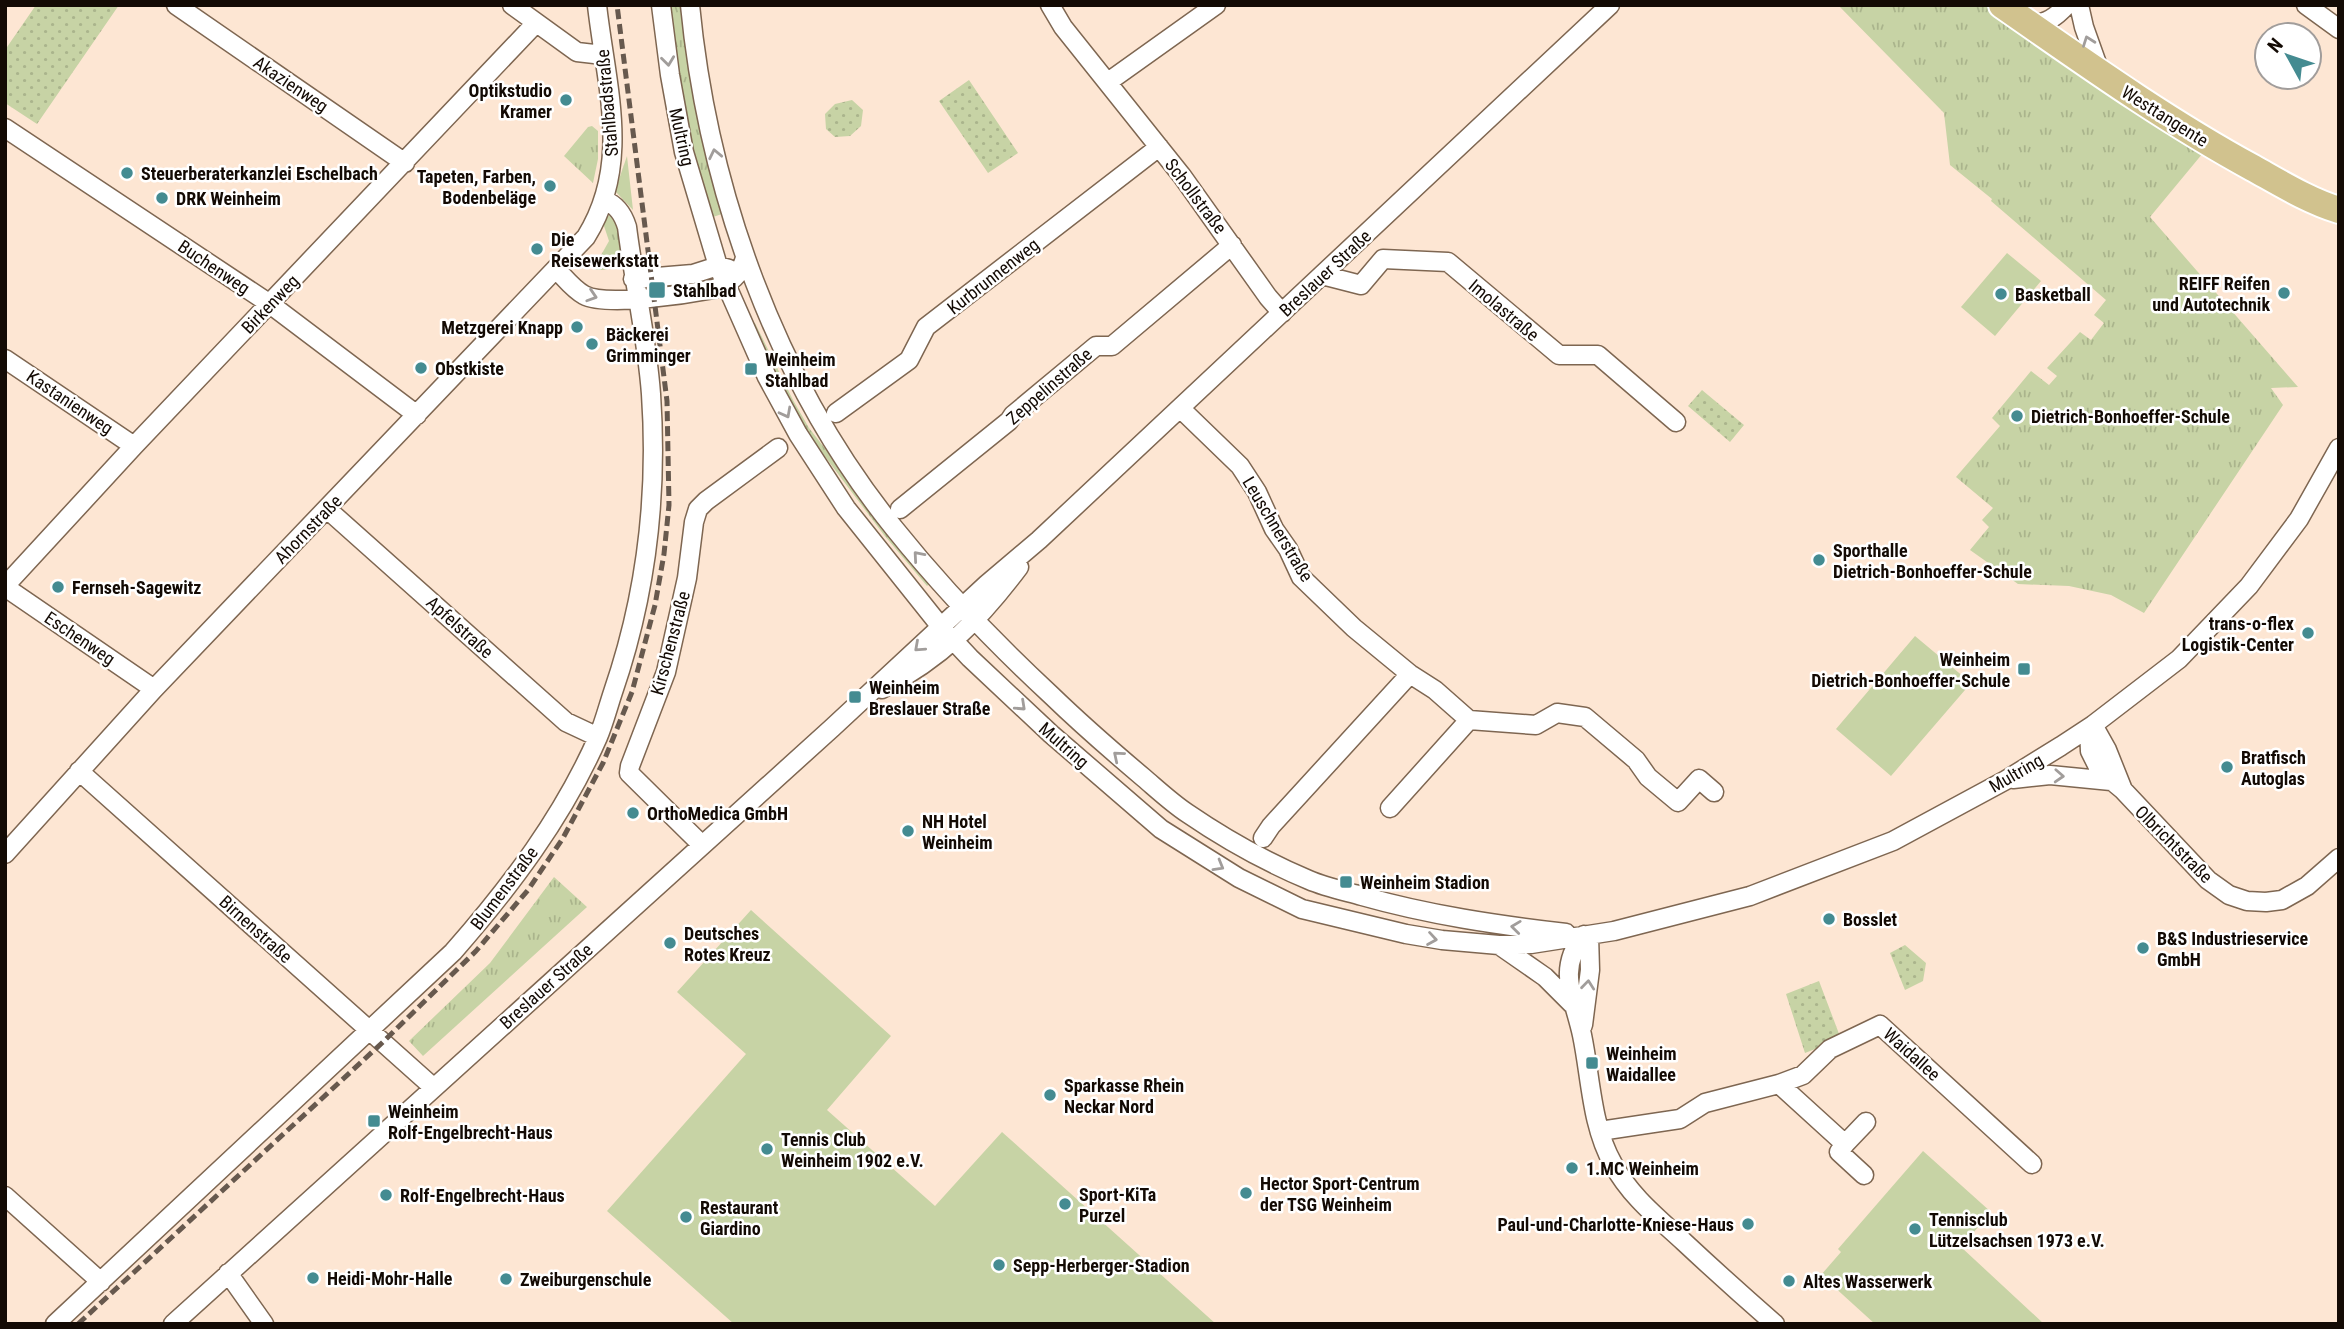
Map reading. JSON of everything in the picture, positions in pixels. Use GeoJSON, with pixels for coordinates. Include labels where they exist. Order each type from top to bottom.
{"type":"FeatureCollection","features":[{"type":"Feature","properties":{"kind":"main road","name":"Westtangente"},"geometry":{"type":"LineString","coordinates":[[2022,14],[2101,76],[2211,145],[2336,212]]}},
{"type":"Feature","properties":{"kind":"street","name":"Akazienweg"},"geometry":{"type":"LineString","coordinates":[[176,5],[405,163]]}},
{"type":"Feature","properties":{"kind":"street"},"geometry":{"type":"LineString","coordinates":[[512,5],[577,52],[603,55]]}},
{"type":"Feature","properties":{"kind":"street","name":"Stahlbadstraße"},"geometry":{"type":"LineString","coordinates":[[597,5],[614,143],[612,171],[604,200]]}},
{"type":"Feature","properties":{"kind":"street","name":"Multring"},"geometry":{"type":"LineString","coordinates":[[661,5],[684,152],[718,267],[765,307]]}},
{"type":"Feature","properties":{"kind":"street","name":"Multring"},"geometry":{"type":"LineString","coordinates":[[690,5],[698,73],[719,173],[745,258],[765,307],[821,420],[841,453],[893,526],[975,622],[1068,712],[1170,800],[1255,854],[1312,882],[1405,908],[1501,926],[1586,935]]}},
{"type":"Feature","properties":{"kind":"street","name":"Schollstraße"},"geometry":{"type":"LineString","coordinates":[[1050,5],[1063,27],[1159,147],[1282,313]]}},
{"type":"Feature","properties":{"kind":"street"},"geometry":{"type":"LineString","coordinates":[[1108,82],[1216,5]]}},
{"type":"Feature","properties":{"kind":"street","name":"Breslauer Straße"},"geometry":{"type":"LineString","coordinates":[[173,1324],[1039,540],[1610,5]]}},
{"type":"Feature","properties":{"kind":"street"},"geometry":{"type":"LineString","coordinates":[[2022,14],[2043,24],[2053,19],[2067,5]]}},
{"type":"Feature","properties":{"kind":"street"},"geometry":{"type":"LineString","coordinates":[[2079,5],[2101,76]]}},
{"type":"Feature","properties":{"kind":"street"},"geometry":{"type":"LineString","coordinates":[[2306,5],[2339,29]]}},
{"type":"Feature","properties":{"kind":"street","name":"Birkenweg"},"geometry":{"type":"LineString","coordinates":[[5,586],[134,446],[536,23]]}},
{"type":"Feature","properties":{"kind":"street","name":"Buchenweg"},"geometry":{"type":"LineString","coordinates":[[5,128],[270,304],[417,415]]}},
{"type":"Feature","properties":{"kind":"street","name":"Kurbrunnenweg"},"geometry":{"type":"LineString","coordinates":[[836,413],[909,360],[926,327],[1159,147]]}},
{"type":"Feature","properties":{"kind":"street","name":"Ahornstraße"},"geometry":{"type":"LineString","coordinates":[[5,854],[154,689],[556,270],[586,237],[604,200]]}},
{"type":"Feature","properties":{"kind":"street","name":"Blumenstraße"},"geometry":{"type":"LineString","coordinates":[[55,1324],[453,951],[494,905],[527,860],[562,805],[598,737],[627,653],[646,562],[654,473],[652,406],[624,217],[615,206],[604,200]]}},
{"type":"Feature","properties":{"kind":"street","name":"Zeppelinstraße"},"geometry":{"type":"LineString","coordinates":[[900,509],[1096,346],[1112,346],[1232,245]]}},
{"type":"Feature","properties":{"kind":"street"},"geometry":{"type":"LineString","coordinates":[[556,270],[585,296],[597,300],[637,298],[699,292],[732,280],[745,258]]}},
{"type":"Feature","properties":{"kind":"street","name":"Imolastraße"},"geometry":{"type":"LineString","coordinates":[[1322,275],[1361,285],[1383,259],[1448,262],[1559,355],[1598,355],[1676,422]]}},
{"type":"Feature","properties":{"kind":"street"},"geometry":{"type":"LineString","coordinates":[[633,279],[693,274],[718,267]]}},
{"type":"Feature","properties":{"kind":"street","name":"Multring"},"geometry":{"type":"LineString","coordinates":[[732,280],[767,377],[798,434],[846,508],[941,627],[1051,734],[1161,829],[1243,880],[1302,909],[1442,940],[1499,945],[1531,944],[1614,931],[1750,896],[1893,841],[2006,780],[2091,727],[2179,659],[2249,586],[2299,519],[2339,447]]}},
{"type":"Feature","properties":{"kind":"street","name":"Kastanienweg"},"geometry":{"type":"LineString","coordinates":[[5,359],[134,446]]}},
{"type":"Feature","properties":{"kind":"street","name":"Leuschnerstraße"},"geometry":{"type":"LineString","coordinates":[[1180,408],[1240,466],[1257,492],[1301,577],[1354,628],[1410,674],[1435,690],[1469,720]]}},
{"type":"Feature","properties":{"kind":"street","name":"Kirschenstraße"},"geometry":{"type":"LineString","coordinates":[[702,845],[629,773],[630,766],[666,672],[687,578],[698,509],[706,500],[778,448]]}},
{"type":"Feature","properties":{"kind":"street","name":"Apfelstraße"},"geometry":{"type":"LineString","coordinates":[[327,509],[566,722],[598,737]]}},
{"type":"Feature","properties":{"kind":"street","name":"Breslauer Straße"},"geometry":{"type":"LineString","coordinates":[[863,699],[904,678],[954,641],[975,622],[1039,540]]}},
{"type":"Feature","properties":{"kind":"street","name":"Eschenweg"},"geometry":{"type":"LineString","coordinates":[[5,586],[154,689]]}},
{"type":"Feature","properties":{"kind":"street"},"geometry":{"type":"LineString","coordinates":[[1263,838],[1410,674]]}},
{"type":"Feature","properties":{"kind":"street"},"geometry":{"type":"LineString","coordinates":[[1390,808],[1469,720],[1536,725],[1557,713],[1585,717],[1636,760],[1648,776],[1678,802],[1699,779],[1714,792]]}},
{"type":"Feature","properties":{"kind":"street","name":"Olbrichtstraße"},"geometry":{"type":"LineString","coordinates":[[2091,727],[2108,750],[2117,785],[2208,880],[2229,895],[2247,901],[2266,902],[2295,894],[2339,858]]}},
{"type":"Feature","properties":{"kind":"street","name":"Birnenstraße"},"geometry":{"type":"LineString","coordinates":[[79,771],[434,1087]]}},
{"type":"Feature","properties":{"kind":"street"},"geometry":{"type":"LineString","coordinates":[[2006,780],[2050,775],[2117,785]]}},
{"type":"Feature","properties":{"kind":"street"},"geometry":{"type":"LineString","coordinates":[[1586,935],[1574,946],[1568,971],[1573,1005],[1582,1035],[1592,1102],[1612,1163],[1634,1197],[1775,1324]]}},
{"type":"Feature","properties":{"kind":"street"},"geometry":{"type":"LineString","coordinates":[[1582,1035],[1590,970],[1586,935]]}},
{"type":"Feature","properties":{"kind":"street"},"geometry":{"type":"LineString","coordinates":[[1499,945],[1545,977],[1573,1005]]}},
{"type":"Feature","properties":{"kind":"street","name":"Waidallee"},"geometry":{"type":"LineString","coordinates":[[1600,1131],[1680,1119],[1705,1103],[1804,1076],[1830,1049],[1880,1025],[2032,1164]]}},
{"type":"Feature","properties":{"kind":"street"},"geometry":{"type":"LineString","coordinates":[[1779,1084],[1846,1144]]}},
{"type":"Feature","properties":{"kind":"street"},"geometry":{"type":"LineString","coordinates":[[1864,1175],[1839,1152],[1866,1122]]}},
{"type":"Feature","properties":{"kind":"street"},"geometry":{"type":"LineString","coordinates":[[5,1196],[101,1282]]}},
{"type":"Feature","properties":{"kind":"street"},"geometry":{"type":"LineString","coordinates":[[228,1273],[264,1324]]}},
{"type":"Feature","properties":{"kind":"green space"},"geometry":{"type":"Polygon","coordinates":[[[36,5],[119,5],[37,124],[5,103],[5,50],[36,5]]]}},
{"type":"Feature","properties":{"kind":"green space"},"geometry":{"type":"Polygon","coordinates":[[[670,5],[682,5],[691,81],[704,149],[722,214],[710,218],[679,84],[670,5]]]}},
{"type":"Feature","properties":{"kind":"green space"},"geometry":{"type":"Polygon","coordinates":[[[1838,5],[1985,5],[2094,83],[2203,153],[2150,217],[2298,387],[2271,388],[2283,405],[2144,613],[2111,595],[2069,586],[2018,584],[1970,550],[1989,527],[1982,520],[1993,508],[1956,477],[2000,426],[1992,418],[2031,371],[2049,385],[2057,376],[2047,368],[2080,332],[2091,340],[2104,323],[2094,315],[2106,300],[1950,165],[1944,113],[1838,5]]]}},
{"type":"Feature","properties":{"kind":"green space"},"geometry":{"type":"Polygon","coordinates":[[[969,80],[1018,153],[988,173],[939,101],[969,80]]]}},
{"type":"Feature","properties":{"kind":"green space"},"geometry":{"type":"Polygon","coordinates":[[[852,100],[863,110],[861,126],[850,136],[835,137],[826,129],[825,114],[835,104],[852,100]]]}},
{"type":"Feature","properties":{"kind":"green space"},"geometry":{"type":"Polygon","coordinates":[[[592,126],[598,131],[598,159],[593,183],[564,156],[588,127],[592,126]]]}},
{"type":"Feature","properties":{"kind":"green space"},"geometry":{"type":"Polygon","coordinates":[[[627,156],[633,210],[615,191],[627,156]]]}},
{"type":"Feature","properties":{"kind":"green space"},"geometry":{"type":"Polygon","coordinates":[[[616,215],[625,259],[605,270],[595,269],[586,263],[600,257],[609,241],[602,220],[606,216],[616,215]]]}},
{"type":"Feature","properties":{"kind":"green space","name":"Basketball"},"geometry":{"type":"Polygon","coordinates":[[[2007,253],[2041,281],[1995,336],[1961,307],[2007,253]]]}},
{"type":"Feature","properties":{"kind":"green space"},"geometry":{"type":"Polygon","coordinates":[[[755,323],[809,428],[930,583],[927,586],[884,535],[805,430],[788,402],[751,325],[755,323]]]}},
{"type":"Feature","properties":{"kind":"green space"},"geometry":{"type":"Polygon","coordinates":[[[1702,390],[1744,425],[1730,442],[1688,406],[1702,390]]]}},
{"type":"Feature","properties":{"kind":"green space"},"geometry":{"type":"Polygon","coordinates":[[[1915,636],[1971,683],[1891,776],[1836,729],[1915,636]]]}},
{"type":"Feature","properties":{"kind":"green space"},"geometry":{"type":"Polygon","coordinates":[[[554,877],[587,907],[423,1056],[409,1041],[490,963],[554,877]]]}},
{"type":"Feature","properties":{"kind":"green space","name":"Tennis Club Weinheim 1902 e.V."},"geometry":{"type":"Polygon","coordinates":[[[751,910],[891,1036],[827,1110],[935,1206],[1002,1132],[1216,1324],[734,1324],[607,1211],[746,1054],[677,992],[751,910]]]}},
{"type":"Feature","properties":{"kind":"green space"},"geometry":{"type":"Polygon","coordinates":[[[1905,945],[1926,963],[1923,981],[1905,990],[1890,953],[1905,945]]]}},
{"type":"Feature","properties":{"kind":"green space"},"geometry":{"type":"Polygon","coordinates":[[[1819,981],[1841,1039],[1805,1053],[1786,994],[1819,981]]]}},
{"type":"Feature","properties":{"kind":"green space","name":"Tennisclub Lützelsachsen 1973 e.V."},"geometry":{"type":"Polygon","coordinates":[[[1923,1151],[1991,1212],[1961,1247],[2044,1324],[1875,1324],[1821,1275],[1841,1252],[1838,1249],[1923,1151]]]}},
{"type":"Feature","properties":{"kind":"railway"},"geometry":{"type":"LineString","coordinates":[[78,1324],[383,1042],[476,951],[528,890],[563,838],[603,763],[632,692],[655,605],[669,505],[667,401],[617,5]]}},
{"type":"Feature","properties":{"kind":"place","name":"Optikstudio Kramer"},"geometry":{"type":"Point","coordinates":[566,100]}},
{"type":"Feature","properties":{"kind":"place","name":"Steuerberaterkanzlei Eschelbach"},"geometry":{"type":"Point","coordinates":[127,173]}},
{"type":"Feature","properties":{"kind":"place","name":"Tapeten, Farben, Bodenbeläge"},"geometry":{"type":"Point","coordinates":[550,186]}},
{"type":"Feature","properties":{"kind":"place","name":"DRK Weinheim"},"geometry":{"type":"Point","coordinates":[162,198]}},
{"type":"Feature","properties":{"kind":"place","name":"Die Reisewerkstatt"},"geometry":{"type":"Point","coordinates":[537,249]}},
{"type":"Feature","properties":{"kind":"place","name":"Stahlbad"},"geometry":{"type":"Point","coordinates":[657,290]}},
{"type":"Feature","properties":{"kind":"place","name":"REIFF Reifen und Autotechnik"},"geometry":{"type":"Point","coordinates":[2284,293]}},
{"type":"Feature","properties":{"kind":"place","name":"Basketball"},"geometry":{"type":"Point","coordinates":[2001,294]}},
{"type":"Feature","properties":{"kind":"place","name":"Metzgerei Knapp"},"geometry":{"type":"Point","coordinates":[577,327]}},
{"type":"Feature","properties":{"kind":"place","name":"Bäckerei Grimminger"},"geometry":{"type":"Point","coordinates":[592,344]}},
{"type":"Feature","properties":{"kind":"place","name":"Obstkiste"},"geometry":{"type":"Point","coordinates":[421,368]}},
{"type":"Feature","properties":{"kind":"place","name":"Weinheim Stahlbad"},"geometry":{"type":"Point","coordinates":[751,369]}},
{"type":"Feature","properties":{"kind":"place","name":"Dietrich-Bonhoeffer-Schule"},"geometry":{"type":"Point","coordinates":[2017,416]}},
{"type":"Feature","properties":{"kind":"place","name":"Sporthalle Dietrich-Bonhoeffer-Schule"},"geometry":{"type":"Point","coordinates":[1819,560]}},
{"type":"Feature","properties":{"kind":"place","name":"Fernseh-Sagewitz"},"geometry":{"type":"Point","coordinates":[58,587]}},
{"type":"Feature","properties":{"kind":"place","name":"trans-o-flex Logistik-Center"},"geometry":{"type":"Point","coordinates":[2308,633]}},
{"type":"Feature","properties":{"kind":"place","name":"Weinheim Dietrich-Bonhoeffer-Schule"},"geometry":{"type":"Point","coordinates":[2024,669]}},
{"type":"Feature","properties":{"kind":"place","name":"Weinheim Breslauer Straße"},"geometry":{"type":"Point","coordinates":[855,697]}},
{"type":"Feature","properties":{"kind":"place","name":"Bratfisch Autoglas"},"geometry":{"type":"Point","coordinates":[2227,767]}},
{"type":"Feature","properties":{"kind":"place","name":"OrthoMedica GmbH"},"geometry":{"type":"Point","coordinates":[633,813]}},
{"type":"Feature","properties":{"kind":"place","name":"NH Hotel Weinheim"},"geometry":{"type":"Point","coordinates":[908,831]}},
{"type":"Feature","properties":{"kind":"place","name":"Weinheim Stadion"},"geometry":{"type":"Point","coordinates":[1346,882]}},
{"type":"Feature","properties":{"kind":"place","name":"Bosslet"},"geometry":{"type":"Point","coordinates":[1829,919]}},
{"type":"Feature","properties":{"kind":"place","name":"Deutsches Rotes Kreuz"},"geometry":{"type":"Point","coordinates":[670,943]}},
{"type":"Feature","properties":{"kind":"place","name":"B&S Industrieservice GmbH"},"geometry":{"type":"Point","coordinates":[2143,948]}},
{"type":"Feature","properties":{"kind":"place","name":"Weinheim Waidallee"},"geometry":{"type":"Point","coordinates":[1592,1063]}},
{"type":"Feature","properties":{"kind":"place","name":"Sparkasse Rhein Neckar Nord"},"geometry":{"type":"Point","coordinates":[1050,1095]}},
{"type":"Feature","properties":{"kind":"place","name":"Weinheim Rolf-Engelbrecht-Haus"},"geometry":{"type":"Point","coordinates":[374,1121]}},
{"type":"Feature","properties":{"kind":"place","name":"Tennis Club Weinheim 1902 e.V."},"geometry":{"type":"Point","coordinates":[767,1149]}},
{"type":"Feature","properties":{"kind":"place","name":"1.MC Weinheim"},"geometry":{"type":"Point","coordinates":[1572,1168]}},
{"type":"Feature","properties":{"kind":"place","name":"Hector Sport-Centrum der TSG Weinheim"},"geometry":{"type":"Point","coordinates":[1246,1193]}},
{"type":"Feature","properties":{"kind":"place","name":"Rolf-Engelbrecht-Haus"},"geometry":{"type":"Point","coordinates":[386,1195]}},
{"type":"Feature","properties":{"kind":"place","name":"Sport-KiTa Purzel"},"geometry":{"type":"Point","coordinates":[1065,1204]}},
{"type":"Feature","properties":{"kind":"place","name":"Restaurant Giardino"},"geometry":{"type":"Point","coordinates":[686,1217]}},
{"type":"Feature","properties":{"kind":"place","name":"Paul-und-Charlotte-Kniese-Haus"},"geometry":{"type":"Point","coordinates":[1748,1224]}},
{"type":"Feature","properties":{"kind":"place","name":"Tennisclub Lützelsachsen 1973 e.V."},"geometry":{"type":"Point","coordinates":[1915,1229]}},
{"type":"Feature","properties":{"kind":"place","name":"Sepp-Herberger-Stadion"},"geometry":{"type":"Point","coordinates":[999,1265]}},
{"type":"Feature","properties":{"kind":"place","name":"Heidi-Mohr-Halle"},"geometry":{"type":"Point","coordinates":[313,1278]}},
{"type":"Feature","properties":{"kind":"place","name":"Zweiburgenschule"},"geometry":{"type":"Point","coordinates":[506,1279]}},
{"type":"Feature","properties":{"kind":"place","name":"Altes Wasserwerk"},"geometry":{"type":"Point","coordinates":[1789,1281]}}]}
